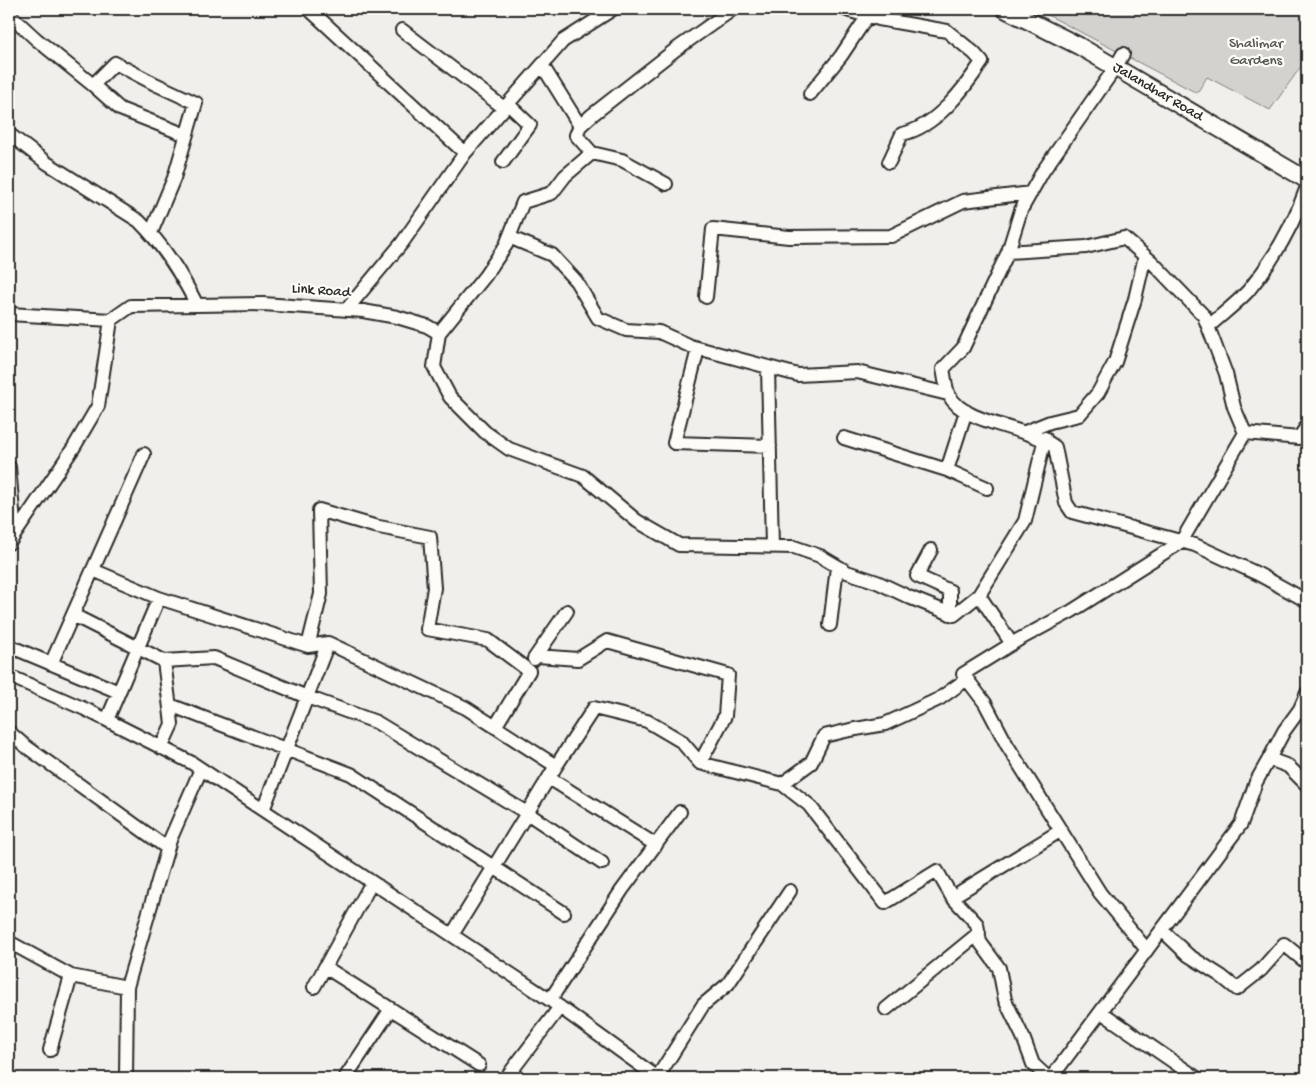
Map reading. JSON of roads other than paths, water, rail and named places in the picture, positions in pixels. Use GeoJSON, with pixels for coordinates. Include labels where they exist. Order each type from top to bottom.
{"type":"FeatureCollection","features":[{"type":"Feature","properties":{"kind":"main road","name":"Jalandhar Road"},"geometry":{"type":"LineString","coordinates":[[1005,9],[1079,46],[1119,61],[1307,180]]}},
{"type":"Feature","properties":{"kind":"street"},"geometry":{"type":"LineString","coordinates":[[309,9],[465,153]]}},
{"type":"Feature","properties":{"kind":"street"},"geometry":{"type":"LineString","coordinates":[[348,310],[402,243],[465,153],[563,41],[613,9]]}},
{"type":"Feature","properties":{"kind":"street"},"geometry":{"type":"LineString","coordinates":[[666,184],[622,160],[592,153],[576,135],[580,126],[592,115],[675,50],[733,9]]}},
{"type":"Feature","properties":{"kind":"street"},"geometry":{"type":"LineString","coordinates":[[846,9],[947,30],[974,52],[982,62],[965,87],[941,112],[914,132],[902,134],[889,162]]}},
{"type":"Feature","properties":{"kind":"street"},"geometry":{"type":"LineString","coordinates":[[810,94],[841,56],[871,13]]}},
{"type":"Feature","properties":{"kind":"street"},"geometry":{"type":"LineString","coordinates":[[9,14],[120,110],[186,136]]}},
{"type":"Feature","properties":{"kind":"street"},"geometry":{"type":"LineString","coordinates":[[402,30],[530,125],[502,162]]}},
{"type":"Feature","properties":{"kind":"street"},"geometry":{"type":"LineString","coordinates":[[1119,61],[1062,141],[1021,210],[1008,252],[964,348],[943,368],[948,394],[956,406],[981,419],[1044,438],[1055,446],[1066,503],[1072,512],[1195,545],[1258,574],[1307,601]]}},
{"type":"Feature","properties":{"kind":"street"},"geometry":{"type":"LineString","coordinates":[[93,85],[115,63],[196,103],[174,178],[150,232]]}},
{"type":"Feature","properties":{"kind":"street"},"geometry":{"type":"LineString","coordinates":[[542,65],[580,126]]}},
{"type":"Feature","properties":{"kind":"street"},"geometry":{"type":"LineString","coordinates":[[9,134],[47,163],[139,221],[170,256],[197,305]]}},
{"type":"Feature","properties":{"kind":"street"},"geometry":{"type":"LineString","coordinates":[[592,153],[564,176],[552,193],[523,202],[509,237],[485,276],[439,333],[434,367],[450,397],[485,432],[510,449],[583,476],[638,521],[678,545],[794,547],[820,556],[847,572],[877,582],[954,615],[978,595],[1025,521],[1044,438]]}},
{"type":"Feature","properties":{"kind":"street"},"geometry":{"type":"LineString","coordinates":[[1208,327],[1246,292],[1263,272],[1299,210],[1307,187]]}},
{"type":"Feature","properties":{"kind":"street"},"geometry":{"type":"LineString","coordinates":[[706,297],[713,229],[789,237],[891,236],[963,201],[1030,193]]}},
{"type":"Feature","properties":{"kind":"street"},"geometry":{"type":"LineString","coordinates":[[509,237],[552,255],[576,281],[598,318],[626,330],[659,332],[698,349],[798,376],[857,372],[948,394]]}},
{"type":"Feature","properties":{"kind":"street"},"geometry":{"type":"LineString","coordinates":[[1008,252],[1086,247],[1124,238],[1145,256],[1204,316],[1226,374],[1234,407],[1245,433]]}},
{"type":"Feature","properties":{"kind":"street"},"geometry":{"type":"LineString","coordinates":[[1025,432],[1050,422],[1079,415],[1098,393],[1115,362],[1135,299],[1145,256]]}},
{"type":"Feature","properties":{"kind":"street","name":"Link Road"},"geometry":{"type":"LineString","coordinates":[[111,320],[131,306],[263,304],[348,310],[397,317],[427,326],[439,333]]}},
{"type":"Feature","properties":{"kind":"street"},"geometry":{"type":"LineString","coordinates":[[9,314],[111,320],[106,366],[98,406],[74,447],[10,541]]}},
{"type":"Feature","properties":{"kind":"street"},"geometry":{"type":"LineString","coordinates":[[698,349],[674,443],[770,446]]}},
{"type":"Feature","properties":{"kind":"street"},"geometry":{"type":"LineString","coordinates":[[768,367],[772,547]]}},
{"type":"Feature","properties":{"kind":"street"},"geometry":{"type":"LineString","coordinates":[[947,470],[966,411]]}},
{"type":"Feature","properties":{"kind":"street"},"geometry":{"type":"LineString","coordinates":[[1245,433],[1303,441],[1307,426]]}},
{"type":"Feature","properties":{"kind":"street"},"geometry":{"type":"LineString","coordinates":[[1147,950],[1100,893],[1007,745],[985,703],[963,674],[1012,644],[1072,612],[1181,542],[1245,433]]}},
{"type":"Feature","properties":{"kind":"street"},"geometry":{"type":"LineString","coordinates":[[844,438],[947,470],[987,488]]}},
{"type":"Feature","properties":{"kind":"street"},"geometry":{"type":"LineString","coordinates":[[51,664],[144,454]]}},
{"type":"Feature","properties":{"kind":"street"},"geometry":{"type":"LineString","coordinates":[[9,467],[10,541]]}},
{"type":"Feature","properties":{"kind":"street"},"geometry":{"type":"LineString","coordinates":[[308,646],[321,594],[319,510],[374,526],[430,537],[434,588],[427,629],[488,640],[527,670]]}},
{"type":"Feature","properties":{"kind":"street"},"geometry":{"type":"LineString","coordinates":[[931,550],[917,576],[950,591],[950,614]]}},
{"type":"Feature","properties":{"kind":"street"},"geometry":{"type":"LineString","coordinates":[[830,625],[838,567]]}},
{"type":"Feature","properties":{"kind":"street"},"geometry":{"type":"LineString","coordinates":[[93,570],[159,598],[308,646],[328,643],[466,708],[556,766]]}},
{"type":"Feature","properties":{"kind":"street"},"geometry":{"type":"LineString","coordinates":[[978,595],[1012,644]]}},
{"type":"Feature","properties":{"kind":"street"},"geometry":{"type":"LineString","coordinates":[[107,720],[159,598]]}},
{"type":"Feature","properties":{"kind":"street"},"geometry":{"type":"LineString","coordinates":[[495,727],[529,671],[527,670],[566,612]]}},
{"type":"Feature","properties":{"kind":"street"},"geometry":{"type":"LineString","coordinates":[[73,615],[164,661],[214,658],[307,697],[376,722],[527,814],[602,863]]}},
{"type":"Feature","properties":{"kind":"street"},"geometry":{"type":"LineString","coordinates":[[537,656],[578,658],[607,641],[728,675],[725,716],[700,762]]}},
{"type":"Feature","properties":{"kind":"street"},"geometry":{"type":"LineString","coordinates":[[263,810],[328,643]]}},
{"type":"Feature","properties":{"kind":"street"},"geometry":{"type":"LineString","coordinates":[[9,646],[119,692]]}},
{"type":"Feature","properties":{"kind":"street"},"geometry":{"type":"LineString","coordinates":[[161,748],[172,724],[164,661]]}},
{"type":"Feature","properties":{"kind":"street"},"geometry":{"type":"LineString","coordinates":[[9,676],[107,720],[201,769],[555,1003],[658,1078],[703,1005],[728,984],[790,891]]}},
{"type":"Feature","properties":{"kind":"street"},"geometry":{"type":"LineString","coordinates":[[782,784],[811,763],[824,736],[885,724],[939,699],[967,679]]}},
{"type":"Feature","properties":{"kind":"street"},"geometry":{"type":"LineString","coordinates":[[452,935],[594,708],[647,721],[681,741],[700,762],[782,784],[809,805],[886,903],[937,871],[952,897],[977,924],[980,942],[999,968],[1005,1000],[1023,1036],[1032,1064],[1050,1078],[1241,824],[1256,782],[1284,731],[1300,709],[1307,693]]}},
{"type":"Feature","properties":{"kind":"street"},"geometry":{"type":"LineString","coordinates":[[170,705],[351,774],[564,913]]}},
{"type":"Feature","properties":{"kind":"street"},"geometry":{"type":"LineString","coordinates":[[9,732],[24,745],[167,848]]}},
{"type":"Feature","properties":{"kind":"street"},"geometry":{"type":"LineString","coordinates":[[1269,759],[1288,766],[1307,786]]}},
{"type":"Feature","properties":{"kind":"street"},"geometry":{"type":"LineString","coordinates":[[126,1078],[127,986],[167,848],[201,769]]}},
{"type":"Feature","properties":{"kind":"street"},"geometry":{"type":"LineString","coordinates":[[549,778],[656,845]]}},
{"type":"Feature","properties":{"kind":"street"},"geometry":{"type":"LineString","coordinates":[[506,1078],[555,1003],[622,890],[680,812]]}},
{"type":"Feature","properties":{"kind":"street"},"geometry":{"type":"LineString","coordinates":[[952,897],[1060,831]]}},
{"type":"Feature","properties":{"kind":"street"},"geometry":{"type":"LineString","coordinates":[[314,987],[372,882]]}},
{"type":"Feature","properties":{"kind":"street"},"geometry":{"type":"LineString","coordinates":[[1162,930],[1188,955],[1221,976],[1237,989],[1261,970],[1284,944],[1307,963]]}},
{"type":"Feature","properties":{"kind":"street"},"geometry":{"type":"LineString","coordinates":[[886,1009],[978,933]]}},
{"type":"Feature","properties":{"kind":"street"},"geometry":{"type":"LineString","coordinates":[[9,942],[72,976],[127,986]]}},
{"type":"Feature","properties":{"kind":"street"},"geometry":{"type":"LineString","coordinates":[[325,968],[479,1064]]}},
{"type":"Feature","properties":{"kind":"street"},"geometry":{"type":"LineString","coordinates":[[50,1050],[72,976]]}},
{"type":"Feature","properties":{"kind":"street"},"geometry":{"type":"LineString","coordinates":[[345,1078],[391,1009]]}},
{"type":"Feature","properties":{"kind":"street"},"geometry":{"type":"LineString","coordinates":[[1101,1012],[1197,1078]]}},
{"type":"Feature","properties":{"kind":"park label","name":"Shalimar Gardens"},"geometry":{"type":"Point","coordinates":[1256,52]}}]}
